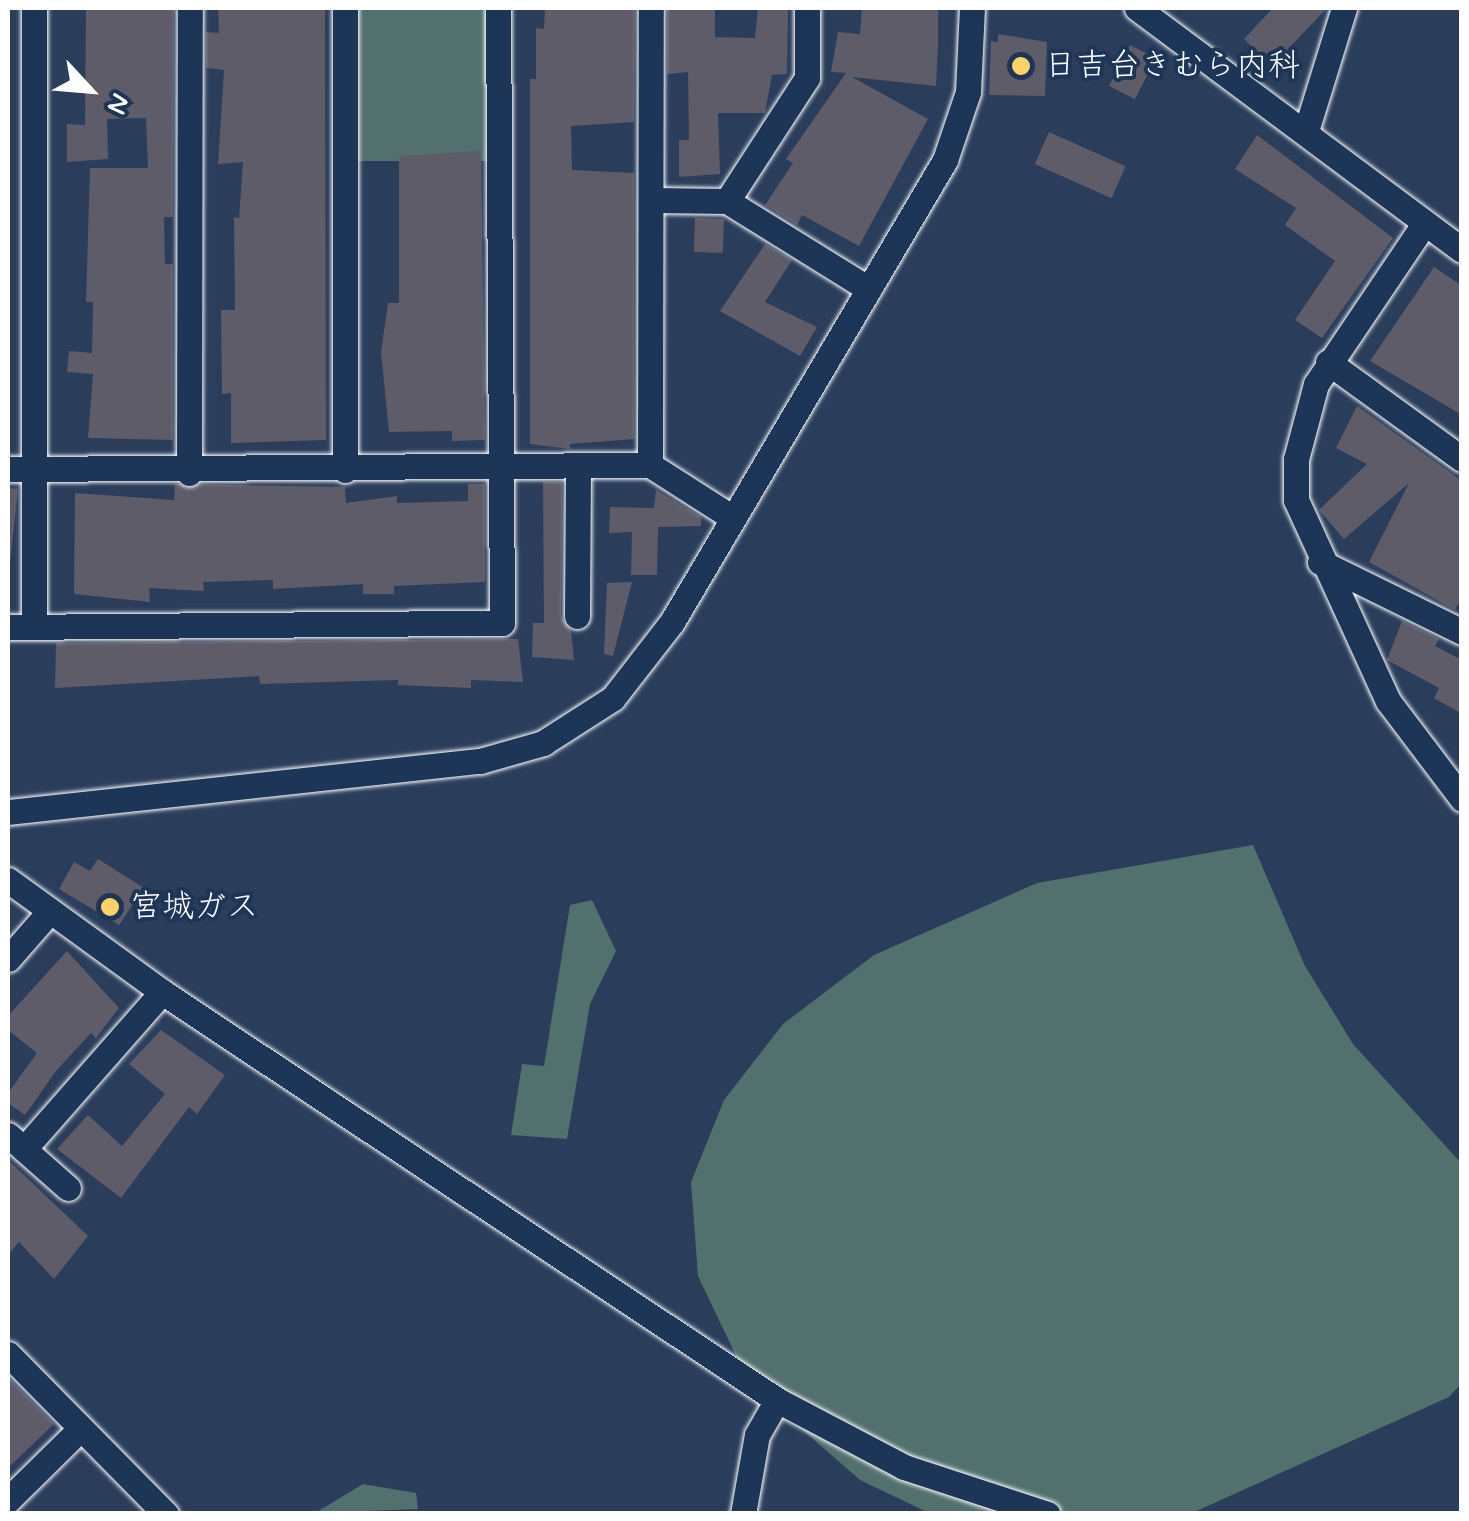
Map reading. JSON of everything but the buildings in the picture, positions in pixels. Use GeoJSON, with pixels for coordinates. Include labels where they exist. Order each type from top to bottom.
{"type":"FeatureCollection","features":[{"type":"Feature","properties":{"kind":"street"},"geometry":{"type":"LineString","coordinates":[[34,8],[20,290],[37,470],[34,626]]}},
{"type":"Feature","properties":{"kind":"street"},"geometry":{"type":"LineString","coordinates":[[189,472],[190,8]]}},
{"type":"Feature","properties":{"kind":"street"},"geometry":{"type":"LineString","coordinates":[[345,8],[345,470]]}},
{"type":"Feature","properties":{"kind":"street"},"geometry":{"type":"LineString","coordinates":[[8,627],[502,623],[498,8]]}},
{"type":"Feature","properties":{"kind":"street"},"geometry":{"type":"LineString","coordinates":[[650,466],[654,200],[651,8]]}},
{"type":"Feature","properties":{"kind":"street"},"geometry":{"type":"LineString","coordinates":[[727,201],[807,78],[807,8]]}},
{"type":"Feature","properties":{"kind":"street"},"geometry":{"type":"LineString","coordinates":[[8,812],[414,770],[543,743],[594,712],[634,677],[945,160],[962,115],[972,8]]}},
{"type":"Feature","properties":{"kind":"street"},"geometry":{"type":"LineString","coordinates":[[1137,8],[1462,250]]}},
{"type":"Feature","properties":{"kind":"street"},"geometry":{"type":"LineString","coordinates":[[1306,131],[1344,8]]}},
{"type":"Feature","properties":{"kind":"street"},"geometry":{"type":"LineString","coordinates":[[654,200],[727,201],[869,289]]}},
{"type":"Feature","properties":{"kind":"street"},"geometry":{"type":"LineString","coordinates":[[1424,224],[1328,362],[1296,460],[1296,500],[1320,562],[1388,701],[1462,800]]}},
{"type":"Feature","properties":{"kind":"street"},"geometry":{"type":"LineString","coordinates":[[1328,362],[1462,458]]}},
{"type":"Feature","properties":{"kind":"street"},"geometry":{"type":"LineString","coordinates":[[577,616],[578,466]]}},
{"type":"Feature","properties":{"kind":"street"},"geometry":{"type":"LineString","coordinates":[[8,469],[189,472],[650,466],[733,518]]}},
{"type":"Feature","properties":{"kind":"street"},"geometry":{"type":"LineString","coordinates":[[1320,562],[1462,632]]}},
{"type":"Feature","properties":{"kind":"street"},"geometry":{"type":"LineString","coordinates":[[8,880],[162,992],[777,1400],[904,1467],[1048,1514]]}},
{"type":"Feature","properties":{"kind":"street"},"geometry":{"type":"LineString","coordinates":[[8,959],[50,911]]}},
{"type":"Feature","properties":{"kind":"street"},"geometry":{"type":"LineString","coordinates":[[68,1188],[16,1142],[162,992]]}},
{"type":"Feature","properties":{"kind":"street"},"geometry":{"type":"LineString","coordinates":[[8,1354],[166,1514]]}},
{"type":"Feature","properties":{"kind":"street"},"geometry":{"type":"LineString","coordinates":[[743,1514],[756,1436],[777,1400]]}},
{"type":"Feature","properties":{"kind":"street"},"geometry":{"type":"LineString","coordinates":[[8,1500],[80,1429]]}},
{"type":"Feature","properties":{"kind":"green space"},"geometry":{"type":"Polygon","coordinates":[[[353,8],[490,8],[490,161],[353,161],[353,8]]]}},
{"type":"Feature","properties":{"kind":"green space"},"geometry":{"type":"Polygon","coordinates":[[[1253,845],[1305,966],[1353,1044],[1461,1163],[1461,1384],[1449,1397],[1192,1513],[929,1513],[860,1480],[749,1383],[698,1276],[691,1182],[724,1100],[783,1024],[874,955],[1037,883],[1253,845]]]}},
{"type":"Feature","properties":{"kind":"green space"},"geometry":{"type":"Polygon","coordinates":[[[592,900],[616,951],[590,1004],[567,1139],[511,1135],[522,1064],[544,1066],[570,905],[592,900]]]}},
{"type":"Feature","properties":{"kind":"green space"},"geometry":{"type":"Polygon","coordinates":[[[363,1484],[416,1493],[418,1509],[315,1513],[363,1484]]]}},
{"type":"Feature","properties":{"kind":"place","name":"日吉台きむら内科"},"geometry":{"type":"Point","coordinates":[1021,66]}},
{"type":"Feature","properties":{"kind":"place","name":"宮城ガス"},"geometry":{"type":"Point","coordinates":[110,907]}}]}
